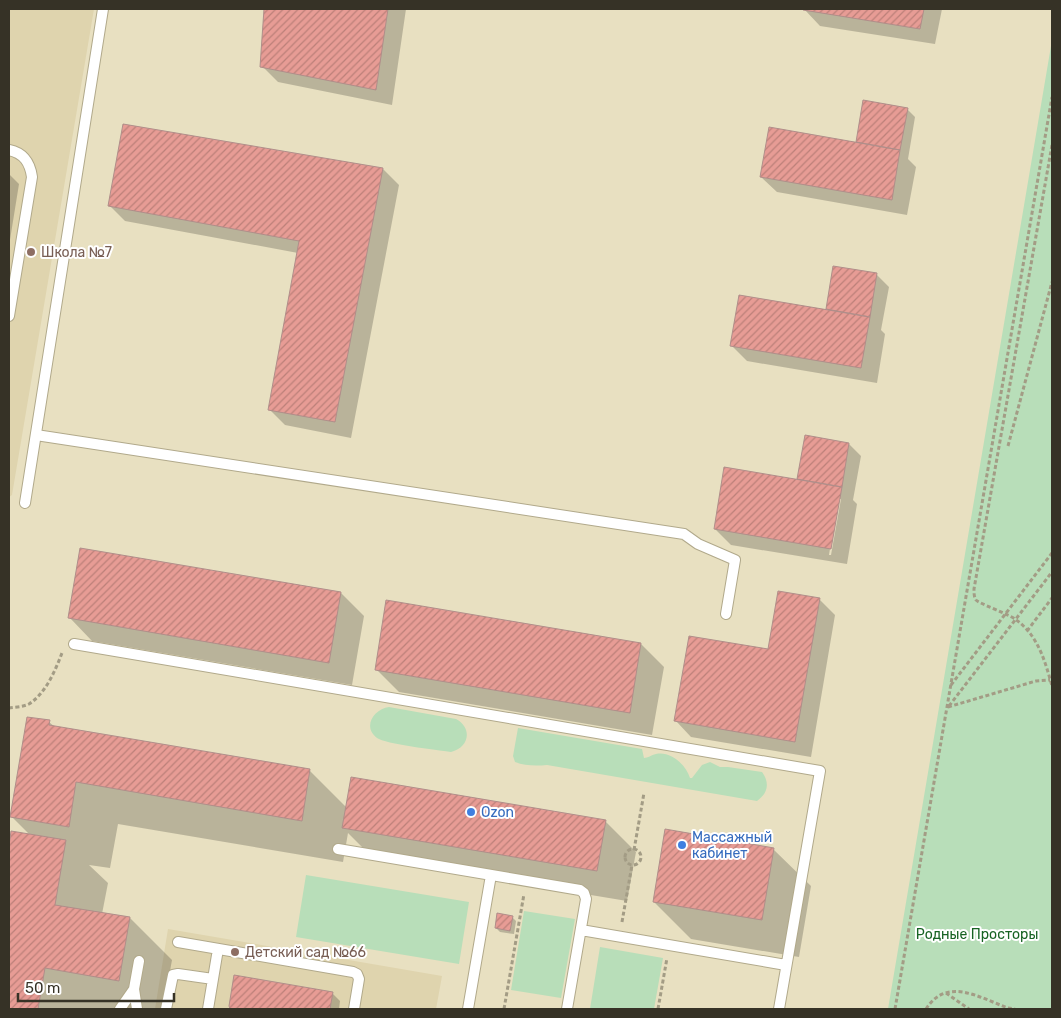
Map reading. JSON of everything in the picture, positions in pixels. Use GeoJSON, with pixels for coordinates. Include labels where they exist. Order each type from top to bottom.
{"type":"FeatureCollection","features":[{"type":"Feature","properties":{"kind":"lane"},"geometry":{"type":"LineString","coordinates":[[25,503],[103,9]]}},
{"type":"Feature","properties":{"kind":"lane"},"geometry":{"type":"LineString","coordinates":[[9,150],[15,151],[24,157],[30,166],[32,177],[9,316]]}},
{"type":"Feature","properties":{"kind":"lane"},"geometry":{"type":"LineString","coordinates":[[36,435],[684,534],[698,544],[735,560],[726,614]]}},
{"type":"Feature","properties":{"kind":"lane"},"geometry":{"type":"LineString","coordinates":[[74,644],[820,771],[779,1009]]}},
{"type":"Feature","properties":{"kind":"lane"},"geometry":{"type":"LineString","coordinates":[[338,849],[580,890],[584,893],[586,899],[567,1009]]}},
{"type":"Feature","properties":{"kind":"lane"},"geometry":{"type":"LineString","coordinates":[[468,1009],[491,875]]}},
{"type":"Feature","properties":{"kind":"lane"},"geometry":{"type":"LineString","coordinates":[[581,930],[786,965]]}},
{"type":"Feature","properties":{"kind":"lane"},"geometry":{"type":"LineString","coordinates":[[178,942],[353,972],[357,974],[359,979],[354,1009]]}},
{"type":"Feature","properties":{"kind":"lane"},"geometry":{"type":"LineString","coordinates":[[208,1009],[218,949]]}},
{"type":"Feature","properties":{"kind":"lane"},"geometry":{"type":"LineString","coordinates":[[137,1009],[134,989],[139,961]]}},
{"type":"Feature","properties":{"kind":"lane"},"geometry":{"type":"LineString","coordinates":[[166,1009],[173,975],[178,974],[212,979]]}},
{"type":"Feature","properties":{"kind":"lane"},"geometry":{"type":"LineString","coordinates":[[120,1009],[134,989]]}},
{"type":"Feature","properties":{"kind":"path"},"geometry":{"type":"LineString","coordinates":[[895,1009],[1052,97]]}},
{"type":"Feature","properties":{"kind":"path"},"geometry":{"type":"LineString","coordinates":[[1052,145],[974,589],[976,600],[1015,619],[1027,631],[1040,649],[1052,686]]}},
{"type":"Feature","properties":{"kind":"path"},"geometry":{"type":"LineString","coordinates":[[1008,446],[1052,282]]}},
{"type":"Feature","properties":{"kind":"path"},"geometry":{"type":"LineString","coordinates":[[951,686],[1052,553]]}},
{"type":"Feature","properties":{"kind":"path"},"geometry":{"type":"LineString","coordinates":[[947,707],[1052,572]]}},
{"type":"Feature","properties":{"kind":"path"},"geometry":{"type":"LineString","coordinates":[[1027,631],[1052,598]]}},
{"type":"Feature","properties":{"kind":"path"},"geometry":{"type":"LineString","coordinates":[[9,708],[27,705],[38,696],[54,673],[62,653],[74,644]]}},
{"type":"Feature","properties":{"kind":"path"},"geometry":{"type":"LineString","coordinates":[[947,707],[1036,681],[1051,680]]}},
{"type":"Feature","properties":{"kind":"path"},"geometry":{"type":"LineString","coordinates":[[634,850],[644,792]]}},
{"type":"Feature","properties":{"kind":"path"},"geometry":{"type":"LineString","coordinates":[[630,850],[639,852],[641,856],[640,861],[632,865],[628,863],[626,858],[626,854],[630,850]]}},
{"type":"Feature","properties":{"kind":"path"},"geometry":{"type":"LineString","coordinates":[[620,937],[632,865]]}},
{"type":"Feature","properties":{"kind":"path"},"geometry":{"type":"LineString","coordinates":[[504,1009],[526,881]]}},
{"type":"Feature","properties":{"kind":"path"},"geometry":{"type":"LineString","coordinates":[[658,1009],[669,945]]}},
{"type":"Feature","properties":{"kind":"path"},"geometry":{"type":"LineString","coordinates":[[926,1009],[931,1001],[952,991],[966,992],[1015,1009]]}},
{"type":"Feature","properties":{"kind":"path"},"geometry":{"type":"LineString","coordinates":[[946,993],[968,1009]]}},
{"type":"Feature","properties":{"kind":"shaded area","name":"Школа №7"},"geometry":{"type":"Polygon","coordinates":[[[9,9],[94,9],[12,495],[9,497],[9,9]]]}},
{"type":"Feature","properties":{"kind":"shaded area","name":"Детский сад №66"},"geometry":{"type":"Polygon","coordinates":[[[168,929],[442,976],[436,1009],[155,1009],[168,929]]]}},
{"type":"Feature","properties":{"kind":"green space","name":"Родные Просторы"},"geometry":{"type":"Polygon","coordinates":[[[1052,40],[1052,1009],[888,1009],[1052,40]]]}},
{"type":"Feature","properties":{"kind":"green space"},"geometry":{"type":"Polygon","coordinates":[[[389,707],[456,719],[465,727],[467,732],[465,742],[457,750],[451,752],[400,745],[377,738],[370,729],[370,724],[379,711],[389,707]]]}},
{"type":"Feature","properties":{"kind":"green space"},"geometry":{"type":"Polygon","coordinates":[[[518,728],[642,749],[644,758],[656,754],[667,755],[677,760],[685,768],[690,778],[702,765],[710,762],[720,767],[762,772],[765,776],[767,788],[764,795],[757,801],[547,765],[523,764],[515,762],[513,756],[518,728]]]}},
{"type":"Feature","properties":{"kind":"green space"},"geometry":{"type":"Polygon","coordinates":[[[306,875],[469,902],[459,964],[296,937],[306,875]]]}},
{"type":"Feature","properties":{"kind":"green space"},"geometry":{"type":"Polygon","coordinates":[[[524,911],[575,919],[561,998],[511,990],[524,911]]]}},
{"type":"Feature","properties":{"kind":"green space"},"geometry":{"type":"Polygon","coordinates":[[[600,947],[663,958],[654,1009],[590,1009],[600,947]]]}},
{"type":"Feature","properties":{"kind":"building"},"geometry":{"type":"Polygon","coordinates":[[[264,9],[388,9],[376,90],[260,67],[264,9]]]}},
{"type":"Feature","properties":{"kind":"building"},"geometry":{"type":"Polygon","coordinates":[[[803,9],[924,9],[920,29],[803,9]]]}},
{"type":"Feature","properties":{"kind":"building"},"geometry":{"type":"Polygon","coordinates":[[[863,100],[908,108],[900,150],[856,142],[863,100]]]}},
{"type":"Feature","properties":{"kind":"building"},"geometry":{"type":"Polygon","coordinates":[[[123,124],[383,168],[335,422],[268,410],[299,241],[108,206],[123,124]]]}},
{"type":"Feature","properties":{"kind":"building"},"geometry":{"type":"Polygon","coordinates":[[[769,127],[900,150],[892,200],[760,177],[769,127]]]}},
{"type":"Feature","properties":{"kind":"building"},"geometry":{"type":"Polygon","coordinates":[[[833,266],[877,273],[870,317],[826,309],[833,266]]]}},
{"type":"Feature","properties":{"kind":"building"},"geometry":{"type":"Polygon","coordinates":[[[739,295],[870,317],[861,368],[730,346],[739,295]]]}},
{"type":"Feature","properties":{"kind":"building"},"geometry":{"type":"Polygon","coordinates":[[[805,435],[849,443],[842,487],[797,479],[805,435]]]}},
{"type":"Feature","properties":{"kind":"building"},"geometry":{"type":"Polygon","coordinates":[[[724,467],[842,487],[831,549],[714,529],[724,467]]]}},
{"type":"Feature","properties":{"kind":"building"},"geometry":{"type":"Polygon","coordinates":[[[80,548],[341,592],[329,663],[68,618],[80,548]]]}},
{"type":"Feature","properties":{"kind":"building"},"geometry":{"type":"Polygon","coordinates":[[[778,591],[820,598],[795,742],[674,721],[689,636],[768,649],[778,591]]]}},
{"type":"Feature","properties":{"kind":"building"},"geometry":{"type":"Polygon","coordinates":[[[386,600],[641,643],[630,713],[375,670],[386,600]]]}},
{"type":"Feature","properties":{"kind":"building"},"geometry":{"type":"Polygon","coordinates":[[[27,717],[50,720],[49,725],[310,769],[302,821],[76,782],[69,827],[10,817],[27,717]]]}},
{"type":"Feature","properties":{"kind":"building"},"geometry":{"type":"Polygon","coordinates":[[[351,777],[606,820],[597,871],[342,828],[351,777]]]}},
{"type":"Feature","properties":{"kind":"building"},"geometry":{"type":"Polygon","coordinates":[[[665,829],[774,848],[762,920],[653,902],[665,829]]]}},
{"type":"Feature","properties":{"kind":"building"},"geometry":{"type":"Polygon","coordinates":[[[11,831],[66,840],[55,905],[130,917],[119,981],[45,968],[38,1009],[9,1009],[9,846],[11,831]]]}},
{"type":"Feature","properties":{"kind":"building"},"geometry":{"type":"Polygon","coordinates":[[[497,913],[513,916],[510,931],[495,928],[497,913]]]}},
{"type":"Feature","properties":{"kind":"building"},"geometry":{"type":"Polygon","coordinates":[[[234,975],[333,992],[330,1009],[230,1009],[234,975]]]}},
{"type":"Feature","properties":{"kind":"place","name":"Школа №7"},"geometry":{"type":"Point","coordinates":[31,252]}},
{"type":"Feature","properties":{"kind":"place","name":"Ozon"},"geometry":{"type":"Point","coordinates":[471,812]}},
{"type":"Feature","properties":{"kind":"place","name":"Массажный кабинет"},"geometry":{"type":"Point","coordinates":[682,845]}},
{"type":"Feature","properties":{"kind":"place","name":"Детский сад №66"},"geometry":{"type":"Point","coordinates":[235,952]}}]}
